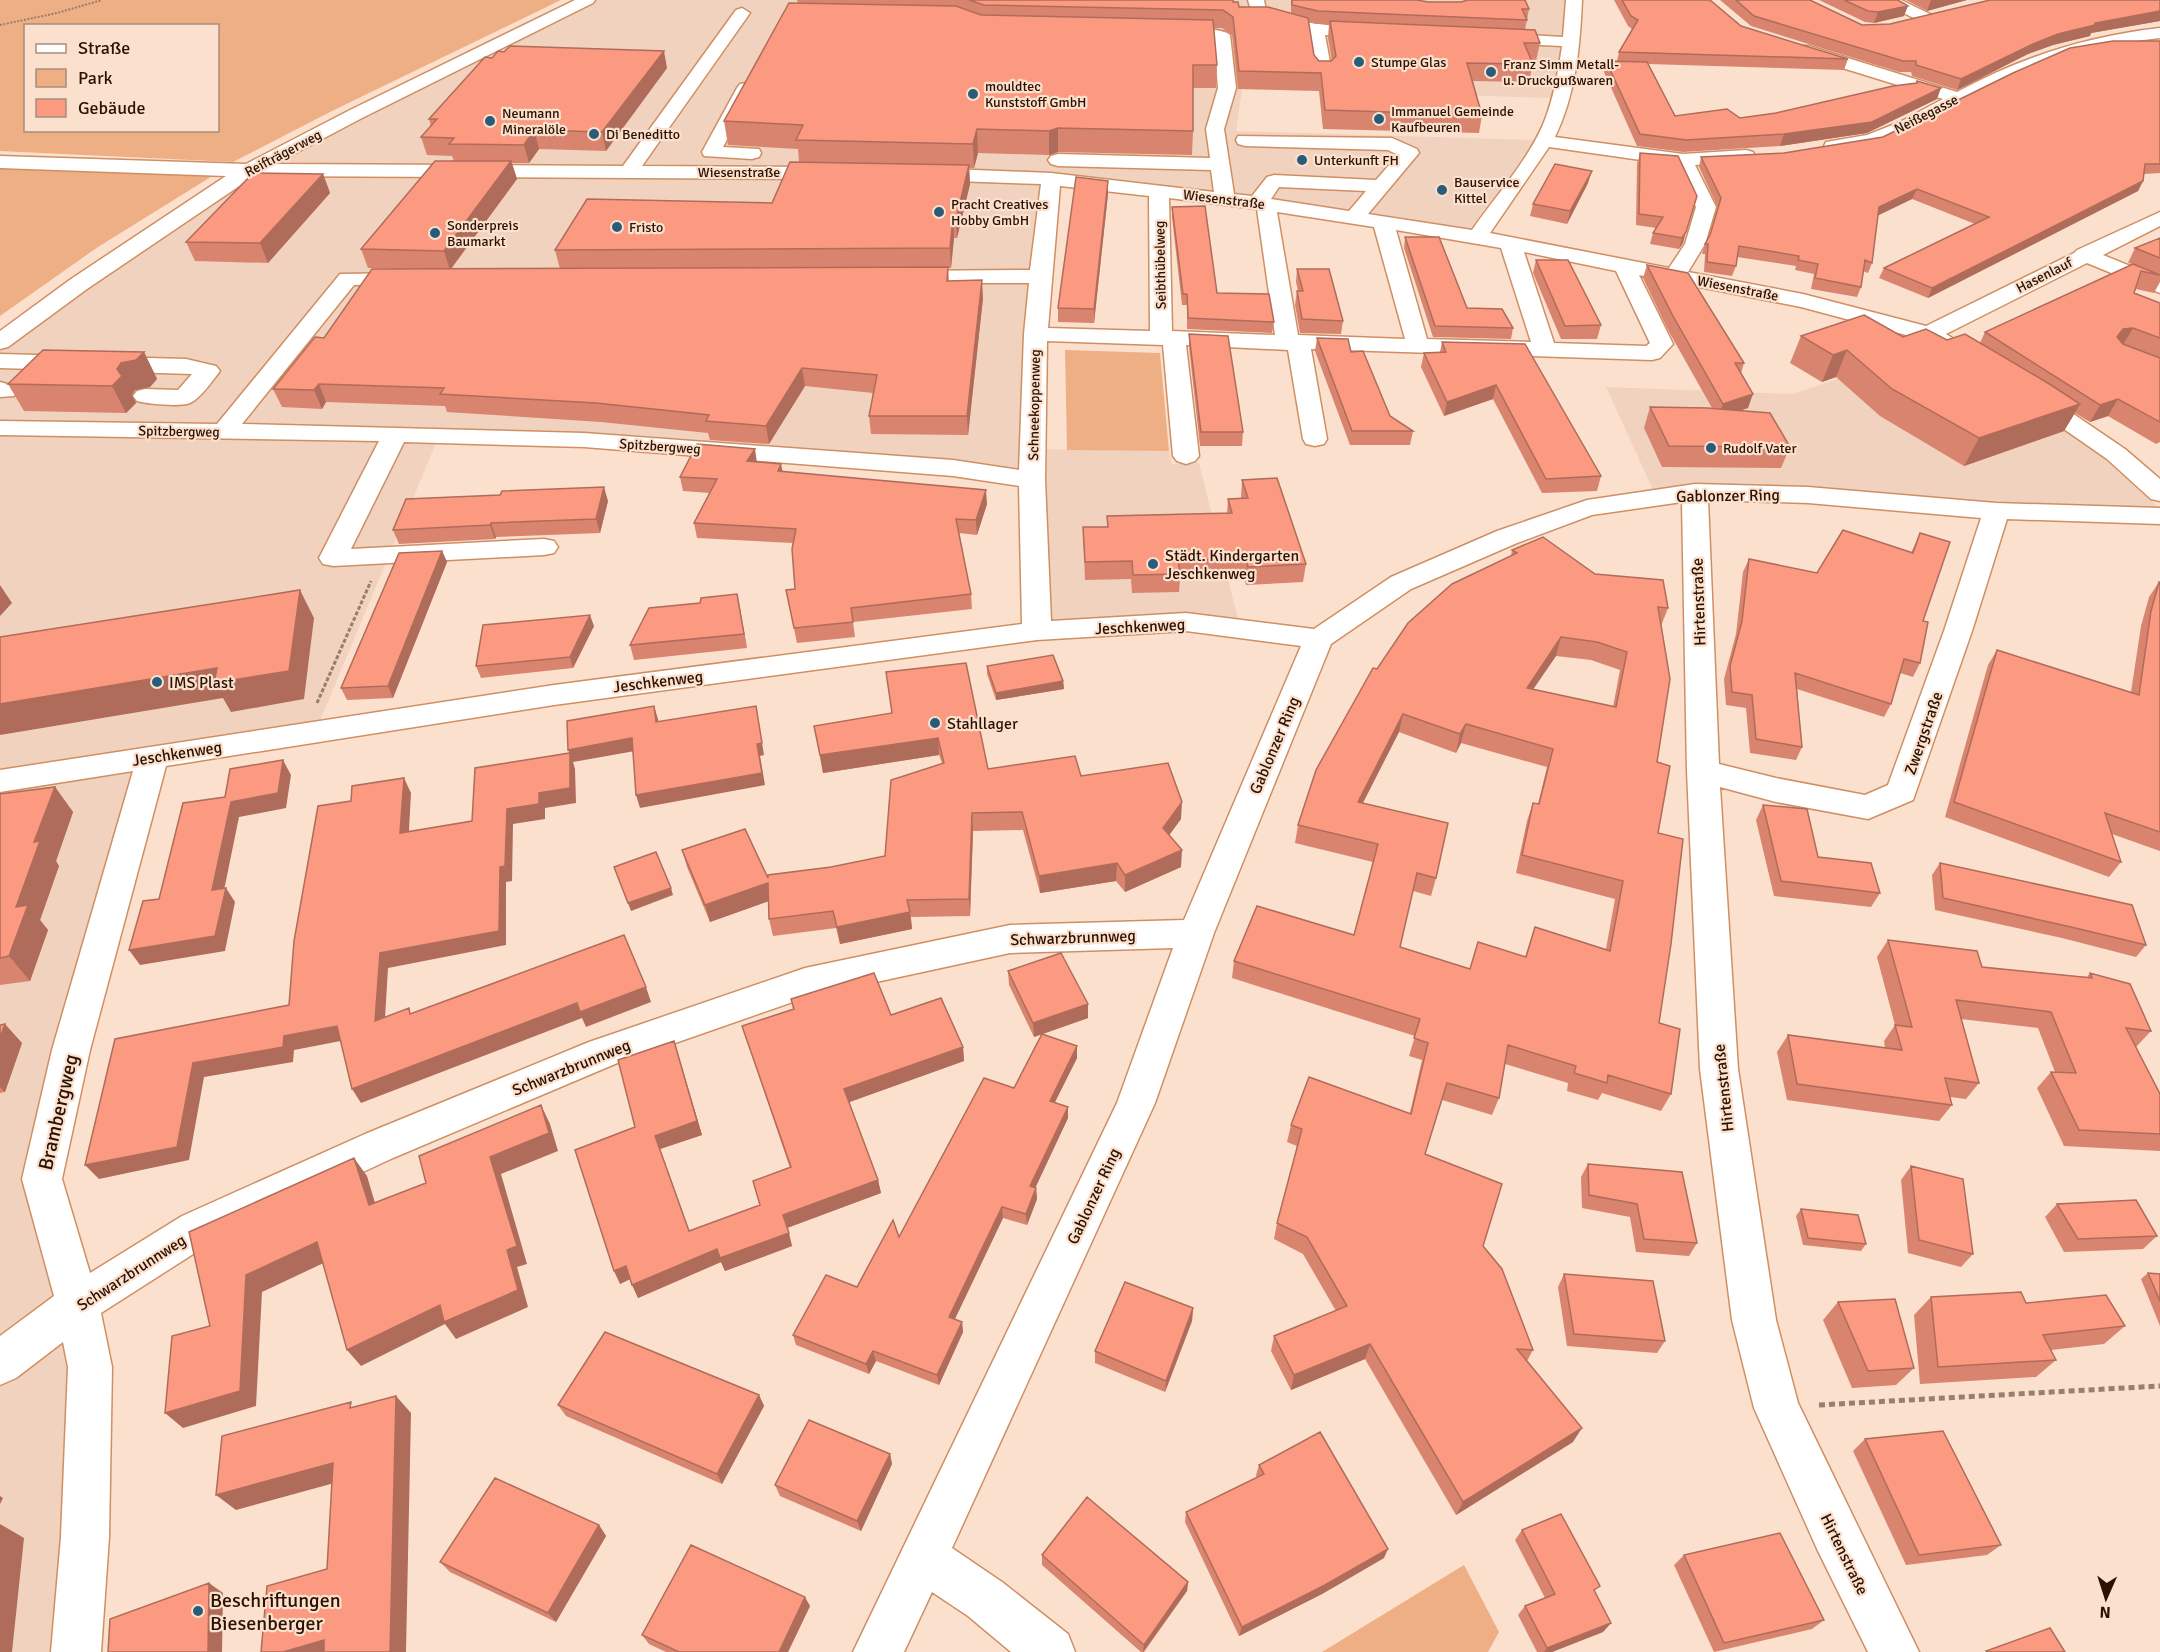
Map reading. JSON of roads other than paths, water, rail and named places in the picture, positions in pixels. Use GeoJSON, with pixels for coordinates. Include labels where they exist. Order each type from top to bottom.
{"type":"FeatureCollection","features":[{"type":"Feature","properties":{"kind":"street","name":"Reifträgerweg"},"geometry":{"type":"LineString","coordinates":[[0,342],[80,284],[250,170],[356,114],[587,0]]}},
{"type":"Feature","properties":{"kind":"street"},"geometry":{"type":"LineString","coordinates":[[1256,0],[1259,14],[1284,24],[1316,31],[1395,34]]}},
{"type":"Feature","properties":{"kind":"street"},"geometry":{"type":"LineString","coordinates":[[1478,237],[1544,141],[1556,110],[1572,42],[1574,0]]}},
{"type":"Feature","properties":{"kind":"street"},"geometry":{"type":"LineString","coordinates":[[1889,0],[1934,17],[1908,24]]}},
{"type":"Feature","properties":{"kind":"street"},"geometry":{"type":"LineString","coordinates":[[629,171],[742,13]]}},
{"type":"Feature","properties":{"kind":"street"},"geometry":{"type":"LineString","coordinates":[[1316,31],[1323,73]]}},
{"type":"Feature","properties":{"kind":"street"},"geometry":{"type":"LineString","coordinates":[[1150,33],[1222,35],[1227,88],[1215,129],[1225,199]]}},
{"type":"Feature","properties":{"kind":"street","name":"Neißegasse"},"geometry":{"type":"LineString","coordinates":[[1815,149],[1872,140],[1923,117],[2002,76],[2060,51],[2105,40],[2160,33]]}},
{"type":"Feature","properties":{"kind":"street"},"geometry":{"type":"LineString","coordinates":[[1478,38],[1572,42]]}},
{"type":"Feature","properties":{"kind":"street"},"geometry":{"type":"LineString","coordinates":[[1790,46],[1957,98]]}},
{"type":"Feature","properties":{"kind":"street"},"geometry":{"type":"LineString","coordinates":[[754,74],[711,152],[770,153]]}},
{"type":"Feature","properties":{"kind":"street"},"geometry":{"type":"LineString","coordinates":[[1245,140],[1392,144],[1410,153],[1388,193],[1379,220],[1418,346]]}},
{"type":"Feature","properties":{"kind":"street"},"geometry":{"type":"LineString","coordinates":[[1544,141],[1683,160],[1762,155]]}},
{"type":"Feature","properties":{"kind":"street"},"geometry":{"type":"LineString","coordinates":[[924,157],[960,158]]}},
{"type":"Feature","properties":{"kind":"street"},"geometry":{"type":"LineString","coordinates":[[1675,276],[1695,244],[1706,207],[1683,160]]}},
{"type":"Feature","properties":{"kind":"street","name":"Wiesenstraße"},"geometry":{"type":"LineString","coordinates":[[0,162],[225,170],[845,173]]}},
{"type":"Feature","properties":{"kind":"street"},"geometry":{"type":"LineString","coordinates":[[1047,170],[1220,164]]}},
{"type":"Feature","properties":{"kind":"street","name":"Wiesenstraße"},"geometry":{"type":"LineString","coordinates":[[902,173],[1047,170],[1159,191],[1379,220],[1478,237],[1803,301],[1929,334],[1978,363]]}},
{"type":"Feature","properties":{"kind":"street","name":"Schneekoppenweg"},"geometry":{"type":"LineString","coordinates":[[1037,632],[1032,480],[1035,334],[1047,170]]}},
{"type":"Feature","properties":{"kind":"street"},"geometry":{"type":"LineString","coordinates":[[1315,439],[1261,203],[1274,181],[1388,193]]}},
{"type":"Feature","properties":{"kind":"street","name":"Seibthübelweg"},"geometry":{"type":"LineString","coordinates":[[1159,191],[1168,339],[1186,456]]}},
{"type":"Feature","properties":{"kind":"street"},"geometry":{"type":"LineString","coordinates":[[1354,217],[1388,193]]}},
{"type":"Feature","properties":{"kind":"street","name":"Hasenlauf"},"geometry":{"type":"LineString","coordinates":[[1929,334],[2084,254],[2160,218]]}},
{"type":"Feature","properties":{"kind":"street"},"geometry":{"type":"LineString","coordinates":[[1510,243],[1545,350]]}},
{"type":"Feature","properties":{"kind":"street"},"geometry":{"type":"LineString","coordinates":[[2084,254],[2160,286]]}},
{"type":"Feature","properties":{"kind":"street"},"geometry":{"type":"LineString","coordinates":[[1035,334],[1652,354],[1662,344],[1624,266]]}},
{"type":"Feature","properties":{"kind":"street"},"geometry":{"type":"LineString","coordinates":[[884,277],[1039,276]]}},
{"type":"Feature","properties":{"kind":"street"},"geometry":{"type":"LineString","coordinates":[[224,431],[348,279],[431,279]]}},
{"type":"Feature","properties":{"kind":"street"},"geometry":{"type":"LineString","coordinates":[[0,361],[186,366],[208,371],[184,397],[146,396]]}},
{"type":"Feature","properties":{"kind":"street"},"geometry":{"type":"LineString","coordinates":[[2017,387],[2116,454],[2160,493]]}},
{"type":"Feature","properties":{"kind":"street","name":"Spitzbergweg"},"geometry":{"type":"LineString","coordinates":[[0,428],[395,434],[584,440],[953,468],[1032,480]]}},
{"type":"Feature","properties":{"kind":"street"},"geometry":{"type":"LineString","coordinates":[[395,434],[333,558],[544,547]]}},
{"type":"Feature","properties":{"kind":"street","name":"Gablonzer Ring"},"geometry":{"type":"LineString","coordinates":[[878,1652],[1136,1103],[1196,933],[1318,639],[1401,583],[1507,537],[1587,508],[1695,492],[1808,495],[1996,511],[2160,516]]}},
{"type":"Feature","properties":{"kind":"street","name":"Hirtenstraße"},"geometry":{"type":"LineString","coordinates":[[1695,492],[1702,771],[1719,1069],[1754,1320],[1777,1408],[1835,1534],[1894,1652]]}},
{"type":"Feature","properties":{"kind":"street","name":"Zwergstraße"},"geometry":{"type":"LineString","coordinates":[[1702,771],[1776,790],[1868,807],[1902,792],[1958,631],[1996,511]]}},
{"type":"Feature","properties":{"kind":"street","name":"Jeschkenweg"},"geometry":{"type":"LineString","coordinates":[[0,781],[554,695],[1037,632],[1186,622],[1318,639]]}},
{"type":"Feature","properties":{"kind":"street","name":"Brambergweg"},"geometry":{"type":"LineString","coordinates":[[76,1652],[86,1537],[90,1367],[78,1305],[42,1179],[71,1050],[153,757]]}},
{"type":"Feature","properties":{"kind":"street","name":"Schwarzbrunnweg"},"geometry":{"type":"LineString","coordinates":[[0,1363],[78,1305],[197,1229],[379,1146],[602,1053],[805,983],[1010,939],[1196,933]]}},
{"type":"Feature","properties":{"kind":"street"},"geometry":{"type":"LineString","coordinates":[[924,1558],[985,1599],[1050,1652]]}},
{"type":"Feature","properties":{"kind":"place","name":"Stumpe Glas"},"geometry":{"type":"Point","coordinates":[1359,62]}},
{"type":"Feature","properties":{"kind":"place","name":"Franz Simm Metall- u. Druckgußwaren"},"geometry":{"type":"Point","coordinates":[1491,72]}},
{"type":"Feature","properties":{"kind":"place","name":"mouldtec Kunststoff GmbH"},"geometry":{"type":"Point","coordinates":[973,94]}},
{"type":"Feature","properties":{"kind":"place","name":"Immanuel Gemeinde Kaufbeuren"},"geometry":{"type":"Point","coordinates":[1379,119]}},
{"type":"Feature","properties":{"kind":"place","name":"Neumann Mineralöle"},"geometry":{"type":"Point","coordinates":[490,121]}},
{"type":"Feature","properties":{"kind":"place","name":"Di Beneditto"},"geometry":{"type":"Point","coordinates":[594,134]}},
{"type":"Feature","properties":{"kind":"place","name":"Unterkunft FH"},"geometry":{"type":"Point","coordinates":[1302,160]}},
{"type":"Feature","properties":{"kind":"place","name":"Bauservice Kittel"},"geometry":{"type":"Point","coordinates":[1442,190]}},
{"type":"Feature","properties":{"kind":"place","name":"Pracht Creatives Hobby GmbH"},"geometry":{"type":"Point","coordinates":[939,212]}},
{"type":"Feature","properties":{"kind":"place","name":"Fristo"},"geometry":{"type":"Point","coordinates":[617,227]}},
{"type":"Feature","properties":{"kind":"place","name":"Sonderpreis Baumarkt"},"geometry":{"type":"Point","coordinates":[435,233]}},
{"type":"Feature","properties":{"kind":"place","name":"Rudolf Vater"},"geometry":{"type":"Point","coordinates":[1711,448]}},
{"type":"Feature","properties":{"kind":"place","name":"Städt. Kindergarten Jeschkenweg"},"geometry":{"type":"Point","coordinates":[1153,564]}},
{"type":"Feature","properties":{"kind":"place","name":"IMS Plast"},"geometry":{"type":"Point","coordinates":[157,682]}},
{"type":"Feature","properties":{"kind":"place","name":"Stahllager"},"geometry":{"type":"Point","coordinates":[935,723]}},
{"type":"Feature","properties":{"kind":"place","name":"Beschriftungen Biesenberger"},"geometry":{"type":"Point","coordinates":[198,1611]}}]}
